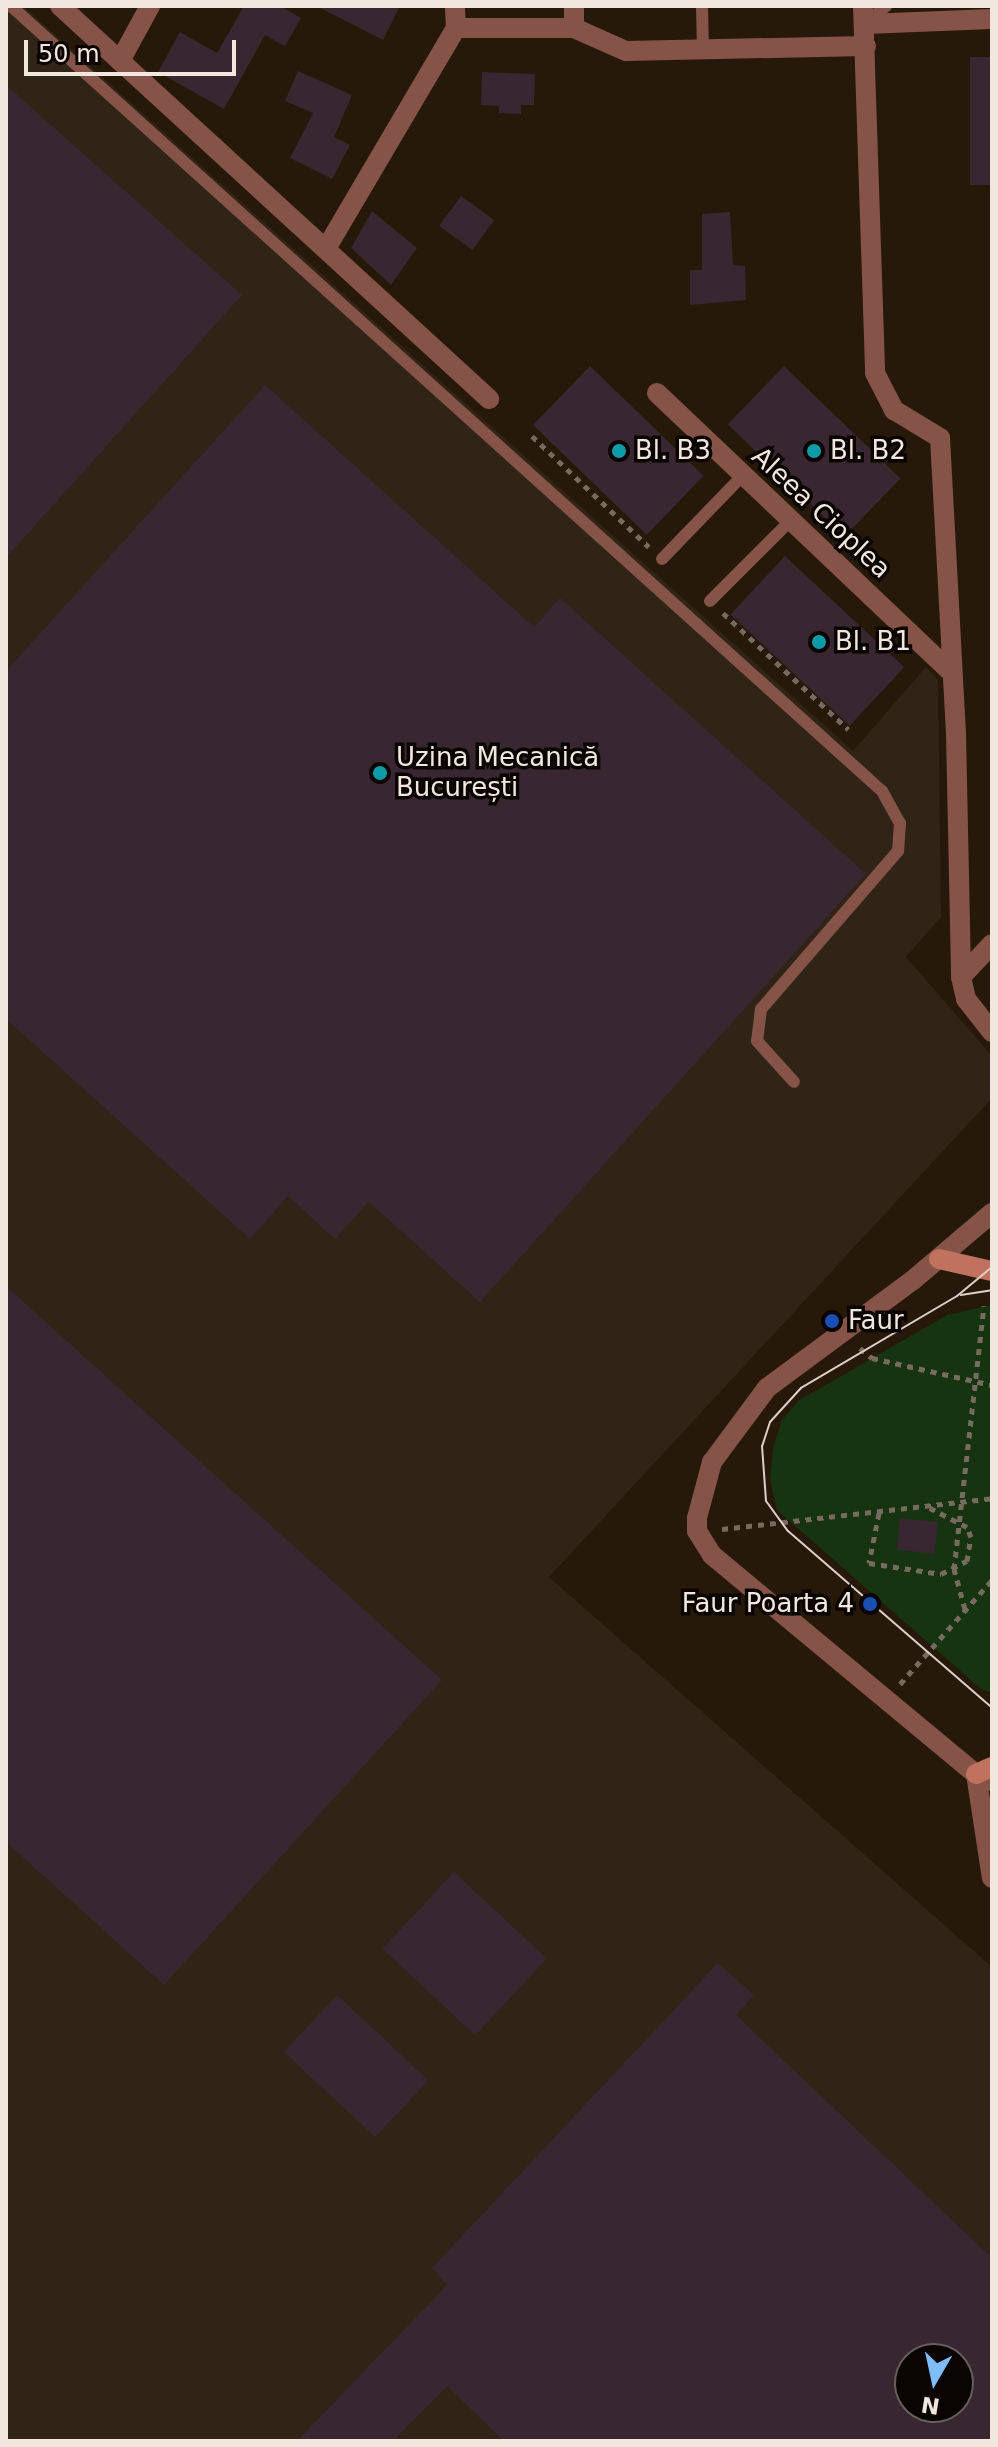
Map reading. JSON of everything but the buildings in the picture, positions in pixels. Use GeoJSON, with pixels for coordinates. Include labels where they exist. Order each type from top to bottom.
{"type":"FeatureCollection","features":[{"type":"Feature","properties":{"kind":"main road"},"geometry":{"type":"LineString","coordinates":[[939,1259],[992,1271]]}},
{"type":"Feature","properties":{"kind":"street"},"geometry":{"type":"LineString","coordinates":[[60,6],[327,247],[489,399]]}},
{"type":"Feature","properties":{"kind":"street"},"geometry":{"type":"LineString","coordinates":[[120,61],[150,6]]}},
{"type":"Feature","properties":{"kind":"street"},"geometry":{"type":"LineString","coordinates":[[327,247],[456,28],[455,6]]}},
{"type":"Feature","properties":{"kind":"street"},"geometry":{"type":"LineString","coordinates":[[574,6],[574,28]]}},
{"type":"Feature","properties":{"kind":"street"},"geometry":{"type":"LineString","coordinates":[[992,19],[864,15],[875,373],[894,410],[940,438],[949,670],[956,733],[961,977],[966,999],[992,1032]]}},
{"type":"Feature","properties":{"kind":"street"},"geometry":{"type":"LineString","coordinates":[[456,28],[574,28],[626,51],[866,46]]}},
{"type":"Feature","properties":{"kind":"street","name":"Aleea Cioplea"},"geometry":{"type":"LineString","coordinates":[[657,393],[949,670]]}},
{"type":"Feature","properties":{"kind":"street"},"geometry":{"type":"LineString","coordinates":[[961,977],[992,944]]}},
{"type":"Feature","properties":{"kind":"street"},"geometry":{"type":"LineString","coordinates":[[992,1213],[939,1259],[777,1378],[732,1430],[704,1483],[697,1531],[712,1555],[887,1701],[987,1774],[992,1878]]}},
{"type":"Feature","properties":{"kind":"lane"},"geometry":{"type":"LineString","coordinates":[[11,6],[882,791],[900,823],[898,851],[761,1009],[757,1041],[794,1082]]}},
{"type":"Feature","properties":{"kind":"lane"},"geometry":{"type":"LineString","coordinates":[[702,6],[703,50]]}},
{"type":"Feature","properties":{"kind":"lane"},"geometry":{"type":"LineString","coordinates":[[864,15],[886,6]]}},
{"type":"Feature","properties":{"kind":"lane"},"geometry":{"type":"LineString","coordinates":[[662,559],[743,475]]}},
{"type":"Feature","properties":{"kind":"lane"},"geometry":{"type":"LineString","coordinates":[[710,601],[791,520]]}},
{"type":"Feature","properties":{"kind":"path"},"geometry":{"type":"LineString","coordinates":[[532,436],[662,559]]}},
{"type":"Feature","properties":{"kind":"path"},"geometry":{"type":"LineString","coordinates":[[710,601],[848,729]]}},
{"type":"Feature","properties":{"kind":"path"},"geometry":{"type":"LineString","coordinates":[[965,1609],[954,1569],[984,1306]]}},
{"type":"Feature","properties":{"kind":"path"},"geometry":{"type":"LineString","coordinates":[[841,1330],[872,1358],[992,1385]]}},
{"type":"Feature","properties":{"kind":"path"},"geometry":{"type":"LineString","coordinates":[[697,1531],[992,1498]]}},
{"type":"Feature","properties":{"kind":"path"},"geometry":{"type":"LineString","coordinates":[[879,1513],[869,1563],[941,1574],[967,1561],[971,1537],[959,1521],[927,1507]]}},
{"type":"Feature","properties":{"kind":"path"},"geometry":{"type":"LineString","coordinates":[[887,1701],[992,1580]]}},
{"type":"Feature","properties":{"kind":"shaded area"},"geometry":{"type":"Polygon","coordinates":[[[6,6],[23,6],[853,751],[926,667],[938,680],[941,917],[906,957],[992,1056],[992,1098],[549,1577],[992,1967],[992,2441],[6,2441],[6,6]]]}},
{"type":"Feature","properties":{"kind":"green space"},"geometry":{"type":"Polygon","coordinates":[[[992,1305],[992,1693],[981,1689],[777,1510],[770,1480],[773,1448],[782,1420],[798,1401],[947,1315],[992,1305]]]}},
{"type":"Feature","properties":{"kind":"tram line"},"geometry":{"type":"LineString","coordinates":[[992,1267],[957,1296],[801,1388],[770,1422],[762,1446],[766,1501],[788,1531],[992,1708]]}},
{"type":"Feature","properties":{"kind":"tram line"},"geometry":{"type":"LineString","coordinates":[[961,1295],[992,1290]]}},
{"type":"Feature","properties":{"kind":"place","name":"Bl. B3"},"geometry":{"type":"Point","coordinates":[619,451]}},
{"type":"Feature","properties":{"kind":"place","name":"Bl. B2"},"geometry":{"type":"Point","coordinates":[814,451]}},
{"type":"Feature","properties":{"kind":"place","name":"Bl. B1"},"geometry":{"type":"Point","coordinates":[819,642]}},
{"type":"Feature","properties":{"kind":"place","name":"Uzina Mecanică București"},"geometry":{"type":"Point","coordinates":[380,773]}},
{"type":"Feature","properties":{"kind":"place","name":"Faur"},"geometry":{"type":"Point","coordinates":[832,1321]}},
{"type":"Feature","properties":{"kind":"place","name":"Faur Poarta 4"},"geometry":{"type":"Point","coordinates":[870,1604]}}]}
